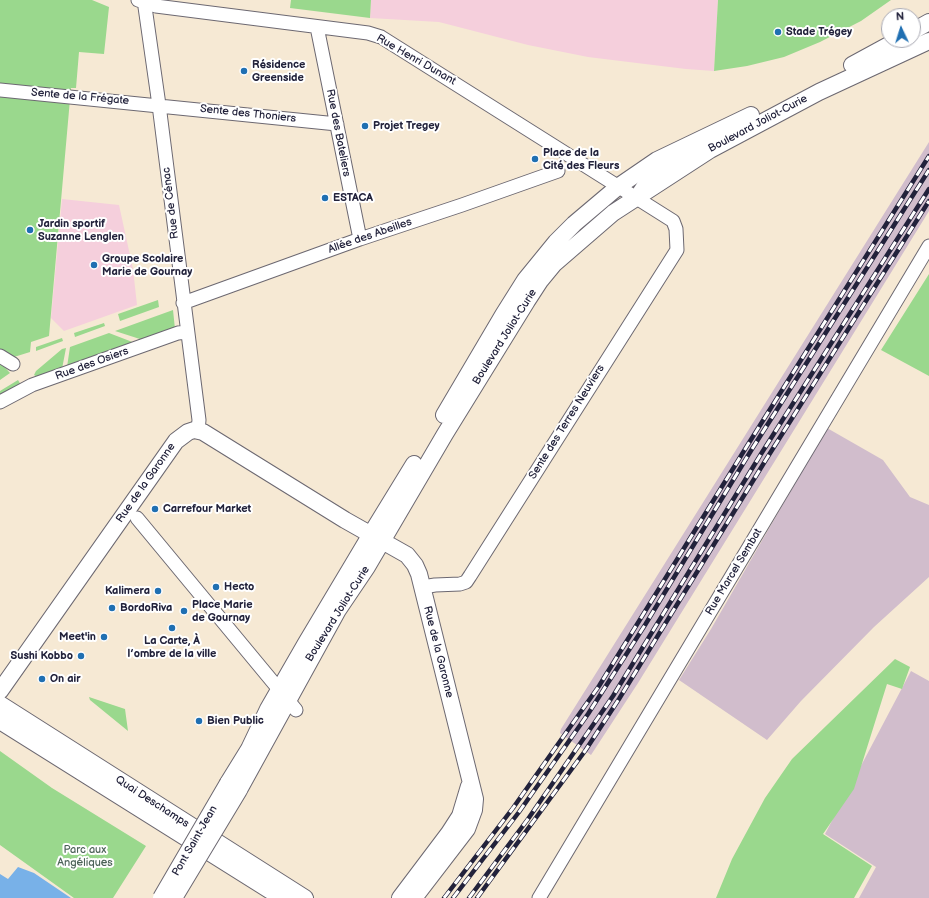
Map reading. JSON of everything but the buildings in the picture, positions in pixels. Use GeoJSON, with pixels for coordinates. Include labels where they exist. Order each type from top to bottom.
{"type":"FeatureCollection","features":[{"type":"Feature","properties":{"kind":"main road"},"geometry":{"type":"LineString","coordinates":[[884,61],[929,31]]}},
{"type":"Feature","properties":{"kind":"main road","name":"Boulevard Joliot-Curie"},"geometry":{"type":"LineString","coordinates":[[377,537],[445,434],[540,281],[570,249],[613,213],[684,165],[732,137],[884,61],[929,41]]}},
{"type":"Feature","properties":{"kind":"main road","name":"Boulevard Joliot-Curie"},"geometry":{"type":"LineString","coordinates":[[234,787],[249,749],[288,700],[377,537],[526,280],[550,248],[569,228],[619,186],[657,160],[824,79],[883,48]]}},
{"type":"Feature","properties":{"kind":"main road","name":"Rue de la Garonne"},"geometry":{"type":"LineString","coordinates":[[0,691],[176,441],[185,433],[198,430],[411,558],[419,574],[475,800],[474,810],[469,824],[414,898]]}},
{"type":"Feature","properties":{"kind":"main road","name":"Quai Deschamps"},"geometry":{"type":"LineString","coordinates":[[0,704],[305,898]]}},
{"type":"Feature","properties":{"kind":"main road","name":"Quai Deschamps"},"geometry":{"type":"LineString","coordinates":[[0,721],[282,898]]}},
{"type":"Feature","properties":{"kind":"main road","name":"Rue de la Garonne"},"geometry":{"type":"LineString","coordinates":[[400,898],[445,839],[460,816],[470,779]]}},
{"type":"Feature","properties":{"kind":"main road","name":"Pont Saint-Jean"},"geometry":{"type":"LineString","coordinates":[[161,898],[234,787]]}},
{"type":"Feature","properties":{"kind":"main road","name":"Pont Saint-Jean"},"geometry":{"type":"LineString","coordinates":[[174,898],[234,787]]}},
{"type":"Feature","properties":{"kind":"street","name":"Rue Henri Dunant"},"geometry":{"type":"LineString","coordinates":[[142,1],[156,6],[368,33],[382,37],[673,221]]}},
{"type":"Feature","properties":{"kind":"street","name":"Rue de Cénac"},"geometry":{"type":"LineString","coordinates":[[142,1],[159,105],[198,430]]}},
{"type":"Feature","properties":{"kind":"street","name":"Rue des Bateliers"},"geometry":{"type":"LineString","coordinates":[[317,27],[360,239]]}},
{"type":"Feature","properties":{"kind":"street","name":"Sente de la Frégate"},"geometry":{"type":"LineString","coordinates":[[0,90],[159,105]]}},
{"type":"Feature","properties":{"kind":"street","name":"Sente des Thoniers"},"geometry":{"type":"LineString","coordinates":[[159,105],[337,124]]}},
{"type":"Feature","properties":{"kind":"street"},"geometry":{"type":"LineString","coordinates":[[636,198],[647,180],[679,159],[703,138]]}},
{"type":"Feature","properties":{"kind":"street","name":"Allée des Abeilles"},"geometry":{"type":"LineString","coordinates":[[183,303],[360,239],[558,171]]}},
{"type":"Feature","properties":{"kind":"street","name":"Sente des Terres Neuviers"},"geometry":{"type":"LineString","coordinates":[[423,587],[460,584],[466,582],[677,250],[676,229],[673,221]]}},
{"type":"Feature","properties":{"kind":"street","name":"Rue Marcel Sembat"},"geometry":{"type":"LineString","coordinates":[[539,898],[929,246]]}},
{"type":"Feature","properties":{"kind":"street","name":"Rue des Osiers"},"geometry":{"type":"LineString","coordinates":[[0,402],[32,385],[178,333],[187,332]]}},
{"type":"Feature","properties":{"kind":"street"},"geometry":{"type":"LineString","coordinates":[[0,356],[13,364]]}},
{"type":"Feature","properties":{"kind":"street"},"geometry":{"type":"LineString","coordinates":[[137,518],[288,700]]}},
{"type":"Feature","properties":{"kind":"shaded area"},"geometry":{"type":"Polygon","coordinates":[[[371,0],[718,0],[714,71],[588,57],[528,45],[439,22],[370,18],[371,0]]]}},
{"type":"Feature","properties":{"kind":"shaded area"},"geometry":{"type":"Polygon","coordinates":[[[929,142],[929,211],[638,683],[591,755],[560,733],[561,729],[929,142]]]}},
{"type":"Feature","properties":{"kind":"shaded area","name":"Groupe Scolaire Marie de Gournay"},"geometry":{"type":"Polygon","coordinates":[[[62,199],[119,205],[133,269],[137,305],[64,331],[51,318],[62,199]]]}},
{"type":"Feature","properties":{"kind":"shaded area"},"geometry":{"type":"Polygon","coordinates":[[[827,428],[883,460],[910,497],[929,505],[929,577],[874,627],[801,701],[767,740],[679,680],[711,629],[827,428]]]}},
{"type":"Feature","properties":{"kind":"shaded area"},"geometry":{"type":"Polygon","coordinates":[[[911,671],[929,681],[929,898],[859,898],[876,867],[825,834],[911,671]]]}},
{"type":"Feature","properties":{"kind":"green space","name":"Jardin sportif Suzanne Lenglen"},"geometry":{"type":"Polygon","coordinates":[[[0,0],[92,0],[109,7],[104,54],[79,52],[76,88],[71,88],[49,336],[31,342],[30,352],[14,357],[0,354],[0,0]]]}},
{"type":"Feature","properties":{"kind":"green space"},"geometry":{"type":"Polygon","coordinates":[[[291,0],[371,0],[370,18],[290,8],[291,0]]]}},
{"type":"Feature","properties":{"kind":"green space","name":"Stade Trégey"},"geometry":{"type":"Polygon","coordinates":[[[718,0],[891,0],[861,21],[820,42],[784,57],[747,66],[714,71],[718,0]]]}},
{"type":"Feature","properties":{"kind":"green space"},"geometry":{"type":"Polygon","coordinates":[[[929,274],[929,376],[881,350],[929,274]]]}},
{"type":"Feature","properties":{"kind":"green space"},"geometry":{"type":"Polygon","coordinates":[[[158,300],[159,307],[120,321],[118,314],[158,300]]]}},
{"type":"Feature","properties":{"kind":"green space"},"geometry":{"type":"Polygon","coordinates":[[[173,310],[175,329],[143,340],[115,331],[173,310]]]}},
{"type":"Feature","properties":{"kind":"green space"},"geometry":{"type":"Polygon","coordinates":[[[104,323],[105,326],[75,337],[74,333],[104,323]]]}},
{"type":"Feature","properties":{"kind":"green space"},"geometry":{"type":"Polygon","coordinates":[[[109,333],[135,343],[67,367],[70,347],[109,333]]]}},
{"type":"Feature","properties":{"kind":"green space"},"geometry":{"type":"Polygon","coordinates":[[[62,338],[63,341],[36,351],[36,347],[62,338]]]}},
{"type":"Feature","properties":{"kind":"green space"},"geometry":{"type":"Polygon","coordinates":[[[66,348],[62,369],[37,377],[34,375],[36,371],[62,349],[66,348]]]}},
{"type":"Feature","properties":{"kind":"green space"},"geometry":{"type":"Polygon","coordinates":[[[0,362],[10,373],[0,380],[0,362]]]}},
{"type":"Feature","properties":{"kind":"green space"},"geometry":{"type":"Polygon","coordinates":[[[18,380],[21,385],[0,397],[0,391],[18,380]]]}},
{"type":"Feature","properties":{"kind":"green space"},"geometry":{"type":"Polygon","coordinates":[[[895,659],[910,667],[902,689],[887,684],[854,789],[823,834],[872,866],[854,898],[716,898],[732,859],[765,798],[792,759],[895,659]]]}},
{"type":"Feature","properties":{"kind":"green space"},"geometry":{"type":"Polygon","coordinates":[[[89,697],[125,709],[128,731],[90,700],[89,697]]]}},
{"type":"Feature","properties":{"kind":"green space","name":"Parc aux Angéliques"},"geometry":{"type":"Polygon","coordinates":[[[0,751],[52,788],[146,846],[113,898],[74,898],[0,845],[0,751]]]}},
{"type":"Feature","properties":{"kind":"water"},"geometry":{"type":"Polygon","coordinates":[[[18,867],[34,873],[71,898],[0,898],[0,874],[8,879],[18,867]]]}},
{"type":"Feature","properties":{"kind":"railway"},"geometry":{"type":"LineString","coordinates":[[444,898],[513,808],[599,686],[747,446],[929,156]]}},
{"type":"Feature","properties":{"kind":"railway"},"geometry":{"type":"LineString","coordinates":[[453,898],[519,812],[588,714],[645,625],[752,449],[929,170]]}},
{"type":"Feature","properties":{"kind":"railway"},"geometry":{"type":"LineString","coordinates":[[469,898],[528,819],[613,696],[761,454],[929,189]]}},
{"type":"Feature","properties":{"kind":"railway"},"geometry":{"type":"LineString","coordinates":[[477,898],[585,751],[619,699],[767,458],[929,201]]}},
{"type":"Feature","properties":{"kind":"place","name":"Stade Trégey"},"geometry":{"type":"Point","coordinates":[778,32]}},
{"type":"Feature","properties":{"kind":"place","name":"Résidence Greenside"},"geometry":{"type":"Point","coordinates":[244,71]}},
{"type":"Feature","properties":{"kind":"place","name":"Projet Tregey"},"geometry":{"type":"Point","coordinates":[365,126]}},
{"type":"Feature","properties":{"kind":"place","name":"Place de la Cité des Fleurs"},"geometry":{"type":"Point","coordinates":[535,159]}},
{"type":"Feature","properties":{"kind":"place","name":"ESTACA"},"geometry":{"type":"Point","coordinates":[325,198]}},
{"type":"Feature","properties":{"kind":"place","name":"Jardin sportif Suzanne Lenglen"},"geometry":{"type":"Point","coordinates":[30,230]}},
{"type":"Feature","properties":{"kind":"place","name":"Groupe Scolaire Marie de Gournay"},"geometry":{"type":"Point","coordinates":[94,265]}},
{"type":"Feature","properties":{"kind":"place","name":"Carrefour Market"},"geometry":{"type":"Point","coordinates":[155,509]}},
{"type":"Feature","properties":{"kind":"place","name":"Hecto"},"geometry":{"type":"Point","coordinates":[216,587]}},
{"type":"Feature","properties":{"kind":"place","name":"Kalimera"},"geometry":{"type":"Point","coordinates":[158,591]}},
{"type":"Feature","properties":{"kind":"place","name":"BordoRiva"},"geometry":{"type":"Point","coordinates":[112,608]}},
{"type":"Feature","properties":{"kind":"place","name":"Place Marie de Gournay"},"geometry":{"type":"Point","coordinates":[184,611]}},
{"type":"Feature","properties":{"kind":"place","name":"La Carte, À l’ombre de la ville"},"geometry":{"type":"Point","coordinates":[172,628]}},
{"type":"Feature","properties":{"kind":"place","name":"Meet'in"},"geometry":{"type":"Point","coordinates":[104,637]}},
{"type":"Feature","properties":{"kind":"place","name":"Sushi Kobbo"},"geometry":{"type":"Point","coordinates":[81,656]}},
{"type":"Feature","properties":{"kind":"place","name":"On air"},"geometry":{"type":"Point","coordinates":[42,679]}},
{"type":"Feature","properties":{"kind":"place","name":"Bien Public"},"geometry":{"type":"Point","coordinates":[199,721]}}]}
